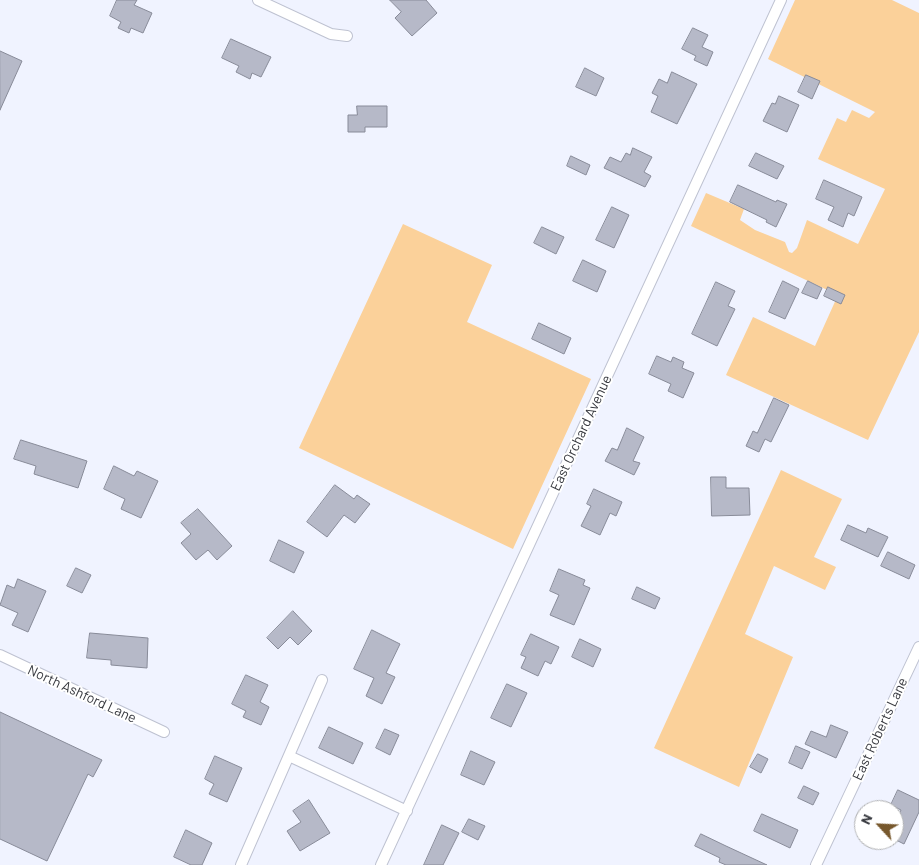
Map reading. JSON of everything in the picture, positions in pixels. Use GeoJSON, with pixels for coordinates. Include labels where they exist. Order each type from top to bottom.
{"type":"FeatureCollection","features":[{"type":"Feature","properties":{"kind":"street"},"geometry":{"type":"LineString","coordinates":[[258,0],[331,34],[346,36]]}},
{"type":"Feature","properties":{"kind":"street","name":"East Orchard Avenue"},"geometry":{"type":"LineString","coordinates":[[382,865],[780,0]]}},
{"type":"Feature","properties":{"kind":"street","name":"East Roberts Lane"},"geometry":{"type":"LineString","coordinates":[[816,865],[919,647]]}},
{"type":"Feature","properties":{"kind":"street","name":"North Ashford Lane"},"geometry":{"type":"LineString","coordinates":[[0,656],[164,732]]}},
{"type":"Feature","properties":{"kind":"street"},"geometry":{"type":"LineString","coordinates":[[241,865],[322,680]]}},
{"type":"Feature","properties":{"kind":"street"},"geometry":{"type":"LineString","coordinates":[[289,756],[407,812]]}},
{"type":"Feature","properties":{"kind":"shaded area"},"geometry":{"type":"Polygon","coordinates":[[[795,0],[892,0],[919,13],[919,332],[868,440],[726,375],[753,317],[815,346],[838,295],[691,226],[706,193],[744,209],[740,220],[755,230],[785,242],[789,252],[792,253],[797,248],[807,220],[858,244],[885,189],[818,159],[837,118],[846,122],[852,110],[869,118],[875,112],[768,59],[795,0]]]}},
{"type":"Feature","properties":{"kind":"shaded area"},"geometry":{"type":"Polygon","coordinates":[[[403,224],[492,265],[467,322],[591,379],[513,549],[299,448],[403,224]]]}},
{"type":"Feature","properties":{"kind":"shaded area"},"geometry":{"type":"Polygon","coordinates":[[[781,470],[842,499],[814,557],[836,567],[825,590],[774,566],[745,634],[793,657],[739,787],[654,748],[781,470]]]}},
{"type":"Feature","properties":{"kind":"building"},"geometry":{"type":"Polygon","coordinates":[[[117,0],[137,0],[134,5],[152,13],[143,33],[131,28],[129,33],[118,28],[121,22],[110,16],[117,0]]]}},
{"type":"Feature","properties":{"kind":"building"},"geometry":{"type":"Polygon","coordinates":[[[390,0],[426,0],[437,13],[412,36],[395,18],[401,12],[390,0]]]}},
{"type":"Feature","properties":{"kind":"building"},"geometry":{"type":"Polygon","coordinates":[[[693,28],[708,35],[702,47],[713,52],[707,66],[694,60],[696,56],[682,49],[693,28]]]}},
{"type":"Feature","properties":{"kind":"building"},"geometry":{"type":"Polygon","coordinates":[[[231,39],[271,57],[261,77],[252,73],[250,79],[236,72],[239,66],[222,58],[231,39]]]}},
{"type":"Feature","properties":{"kind":"building"},"geometry":{"type":"Polygon","coordinates":[[[0,51],[22,61],[0,110],[0,51]]]}},
{"type":"Feature","properties":{"kind":"building"},"geometry":{"type":"Polygon","coordinates":[[[585,68],[604,78],[596,96],[576,87],[585,68]]]}},
{"type":"Feature","properties":{"kind":"building"},"geometry":{"type":"Polygon","coordinates":[[[672,72],[697,84],[677,124],[651,112],[658,96],[652,93],[659,79],[667,83],[672,72]]]}},
{"type":"Feature","properties":{"kind":"building"},"geometry":{"type":"Polygon","coordinates":[[[806,75],[820,81],[812,99],[798,92],[806,75]]]}},
{"type":"Feature","properties":{"kind":"building"},"geometry":{"type":"Polygon","coordinates":[[[779,96],[799,105],[787,132],[763,121],[772,103],[775,104],[779,96]]]}},
{"type":"Feature","properties":{"kind":"building"},"geometry":{"type":"Polygon","coordinates":[[[357,106],[387,106],[387,127],[365,127],[365,132],[348,132],[348,115],[357,115],[357,106]]]}},
{"type":"Feature","properties":{"kind":"building"},"geometry":{"type":"Polygon","coordinates":[[[633,148],[652,157],[644,172],[651,176],[645,187],[604,168],[610,157],[621,162],[626,153],[630,155],[633,148]]]}},
{"type":"Feature","properties":{"kind":"building"},"geometry":{"type":"Polygon","coordinates":[[[756,153],[784,166],[777,179],[749,166],[756,153]]]}},
{"type":"Feature","properties":{"kind":"building"},"geometry":{"type":"Polygon","coordinates":[[[571,156],[590,165],[586,175],[567,166],[571,156]]]}},
{"type":"Feature","properties":{"kind":"building"},"geometry":{"type":"Polygon","coordinates":[[[824,180],[862,197],[854,216],[848,213],[843,227],[828,220],[834,207],[816,199],[824,180]]]}},
{"type":"Feature","properties":{"kind":"building"},"geometry":{"type":"Polygon","coordinates":[[[738,185],[776,202],[777,200],[787,204],[776,227],[766,222],[767,220],[730,202],[738,185]]]}},
{"type":"Feature","properties":{"kind":"building"},"geometry":{"type":"Polygon","coordinates":[[[612,207],[629,215],[614,248],[596,240],[612,207]]]}},
{"type":"Feature","properties":{"kind":"building"},"geometry":{"type":"Polygon","coordinates":[[[542,227],[564,237],[556,254],[534,243],[542,227]]]}},
{"type":"Feature","properties":{"kind":"building"},"geometry":{"type":"Polygon","coordinates":[[[583,260],[606,271],[597,292],[573,281],[583,260]]]}},
{"type":"Feature","properties":{"kind":"building"},"geometry":{"type":"Polygon","coordinates":[[[783,281],[799,289],[785,319],[769,312],[783,281]]]}},
{"type":"Feature","properties":{"kind":"building"},"geometry":{"type":"Polygon","coordinates":[[[808,281],[822,288],[817,299],[802,293],[808,281]]]}},
{"type":"Feature","properties":{"kind":"building"},"geometry":{"type":"Polygon","coordinates":[[[716,282],[735,291],[728,306],[735,309],[717,346],[692,334],[716,282]]]}},
{"type":"Feature","properties":{"kind":"building"},"geometry":{"type":"Polygon","coordinates":[[[828,287],[845,295],[841,304],[824,296],[828,287]]]}},
{"type":"Feature","properties":{"kind":"building"},"geometry":{"type":"Polygon","coordinates":[[[539,323],[571,338],[564,354],[532,339],[539,323]]]}},
{"type":"Feature","properties":{"kind":"building"},"geometry":{"type":"Polygon","coordinates":[[[657,356],[671,362],[673,357],[684,362],[682,368],[694,373],[683,398],[668,391],[671,384],[649,374],[657,356]]]}},
{"type":"Feature","properties":{"kind":"building"},"geometry":{"type":"Polygon","coordinates":[[[774,398],[789,405],[771,442],[765,439],[759,452],[746,446],[753,431],[757,433],[774,398]]]}},
{"type":"Feature","properties":{"kind":"building"},"geometry":{"type":"Polygon","coordinates":[[[627,428],[644,437],[633,461],[640,463],[634,475],[605,461],[612,448],[617,450],[627,428]]]}},
{"type":"Feature","properties":{"kind":"building"},"geometry":{"type":"Polygon","coordinates":[[[21,440],[87,461],[78,488],[34,474],[36,466],[14,459],[21,440]]]}},
{"type":"Feature","properties":{"kind":"building"},"geometry":{"type":"Polygon","coordinates":[[[114,466],[134,476],[137,471],[158,481],[141,518],[121,509],[125,499],[104,489],[114,466]]]}},
{"type":"Feature","properties":{"kind":"building"},"geometry":{"type":"Polygon","coordinates":[[[711,477],[726,477],[726,488],[749,488],[750,515],[712,516],[711,477]]]}},
{"type":"Feature","properties":{"kind":"building"},"geometry":{"type":"Polygon","coordinates":[[[335,485],[354,499],[357,495],[370,504],[355,523],[344,515],[327,537],[307,522],[335,485]]]}},
{"type":"Feature","properties":{"kind":"building"},"geometry":{"type":"Polygon","coordinates":[[[594,489],[622,502],[616,516],[610,513],[600,535],[581,526],[591,506],[587,504],[594,489]]]}},
{"type":"Feature","properties":{"kind":"building"},"geometry":{"type":"Polygon","coordinates":[[[198,509],[232,546],[217,560],[208,550],[196,560],[181,543],[191,534],[181,523],[198,509]]]}},
{"type":"Feature","properties":{"kind":"building"},"geometry":{"type":"Polygon","coordinates":[[[848,525],[866,533],[868,528],[888,537],[878,557],[841,540],[848,525]]]}},
{"type":"Feature","properties":{"kind":"building"},"geometry":{"type":"Polygon","coordinates":[[[279,540],[304,552],[294,573],[270,561],[279,540]]]}},
{"type":"Feature","properties":{"kind":"building"},"geometry":{"type":"Polygon","coordinates":[[[888,552],[915,565],[909,579],[881,566],[888,552]]]}},
{"type":"Feature","properties":{"kind":"building"},"geometry":{"type":"Polygon","coordinates":[[[76,568],[91,575],[82,593],[67,586],[76,568]]]}},
{"type":"Feature","properties":{"kind":"building"},"geometry":{"type":"Polygon","coordinates":[[[559,569],[585,580],[583,585],[590,588],[574,625],[550,615],[559,595],[550,591],[559,569]]]}},
{"type":"Feature","properties":{"kind":"building"},"geometry":{"type":"Polygon","coordinates":[[[18,579],[46,591],[28,632],[12,625],[18,613],[0,605],[7,585],[14,588],[18,579]]]}},
{"type":"Feature","properties":{"kind":"building"},"geometry":{"type":"Polygon","coordinates":[[[637,587],[660,598],[655,609],[632,599],[637,587]]]}},
{"type":"Feature","properties":{"kind":"building"},"geometry":{"type":"Polygon","coordinates":[[[293,611],[312,631],[298,645],[290,637],[278,649],[267,638],[293,611]]]}},
{"type":"Feature","properties":{"kind":"building"},"geometry":{"type":"Polygon","coordinates":[[[372,630],[400,644],[386,673],[395,677],[382,704],[366,696],[374,678],[354,669],[372,630]]]}},
{"type":"Feature","properties":{"kind":"building"},"geometry":{"type":"Polygon","coordinates":[[[90,633],[148,638],[147,668],[111,665],[111,660],[87,658],[90,633]]]}},
{"type":"Feature","properties":{"kind":"building"},"geometry":{"type":"Polygon","coordinates":[[[531,634],[559,647],[551,664],[545,661],[538,676],[521,668],[526,657],[521,655],[531,634]]]}},
{"type":"Feature","properties":{"kind":"building"},"geometry":{"type":"Polygon","coordinates":[[[580,639],[601,649],[593,667],[572,657],[580,639]]]}},
{"type":"Feature","properties":{"kind":"building"},"geometry":{"type":"Polygon","coordinates":[[[246,675],[268,685],[260,702],[269,707],[261,725],[243,717],[246,711],[232,704],[246,675]]]}},
{"type":"Feature","properties":{"kind":"building"},"geometry":{"type":"Polygon","coordinates":[[[507,684],[527,693],[511,727],[491,718],[507,684]]]}},
{"type":"Feature","properties":{"kind":"building"},"geometry":{"type":"Polygon","coordinates":[[[0,712],[102,760],[93,777],[88,774],[47,861],[0,839],[0,712]]]}},
{"type":"Feature","properties":{"kind":"building"},"geometry":{"type":"Polygon","coordinates":[[[831,725],[848,732],[836,758],[805,744],[811,731],[826,737],[831,725]]]}},
{"type":"Feature","properties":{"kind":"building"},"geometry":{"type":"Polygon","coordinates":[[[329,727],[363,743],[353,764],[319,748],[329,727]]]}},
{"type":"Feature","properties":{"kind":"building"},"geometry":{"type":"Polygon","coordinates":[[[385,729],[399,735],[390,755],[376,748],[385,729]]]}},
{"type":"Feature","properties":{"kind":"building"},"geometry":{"type":"Polygon","coordinates":[[[796,746],[810,752],[802,769],[789,763],[796,746]]]}},
{"type":"Feature","properties":{"kind":"building"},"geometry":{"type":"Polygon","coordinates":[[[471,751],[495,762],[484,785],[461,775],[471,751]]]}},
{"type":"Feature","properties":{"kind":"building"},"geometry":{"type":"Polygon","coordinates":[[[758,754],[768,759],[761,773],[750,767],[758,754]]]}},
{"type":"Feature","properties":{"kind":"building"},"geometry":{"type":"Polygon","coordinates":[[[215,756],[242,768],[227,802],[209,794],[214,784],[205,779],[215,756]]]}},
{"type":"Feature","properties":{"kind":"building"},"geometry":{"type":"Polygon","coordinates":[[[804,786],[819,793],[813,805],[798,798],[804,786]]]}},
{"type":"Feature","properties":{"kind":"building"},"geometry":{"type":"Polygon","coordinates":[[[898,790],[919,800],[919,812],[904,844],[904,800],[893,800],[898,790]]]}},
{"type":"Feature","properties":{"kind":"building"},"geometry":{"type":"Polygon","coordinates":[[[309,800],[330,833],[300,851],[287,831],[301,822],[293,811],[309,800]]]}},
{"type":"Feature","properties":{"kind":"building"},"geometry":{"type":"Polygon","coordinates":[[[762,814],[798,830],[790,848],[754,831],[762,814]]]}},
{"type":"Feature","properties":{"kind":"building"},"geometry":{"type":"Polygon","coordinates":[[[469,819],[485,826],[478,840],[462,832],[469,819]]]}},
{"type":"Feature","properties":{"kind":"building"},"geometry":{"type":"Polygon","coordinates":[[[442,825],[459,833],[443,865],[424,865],[442,825]]]}},
{"type":"Feature","properties":{"kind":"building"},"geometry":{"type":"Polygon","coordinates":[[[186,830],[212,843],[202,865],[191,865],[174,857],[186,830]]]}},
{"type":"Feature","properties":{"kind":"building"},"geometry":{"type":"Polygon","coordinates":[[[701,834],[767,865],[726,865],[719,862],[720,858],[695,846],[701,834]]]}}]}
